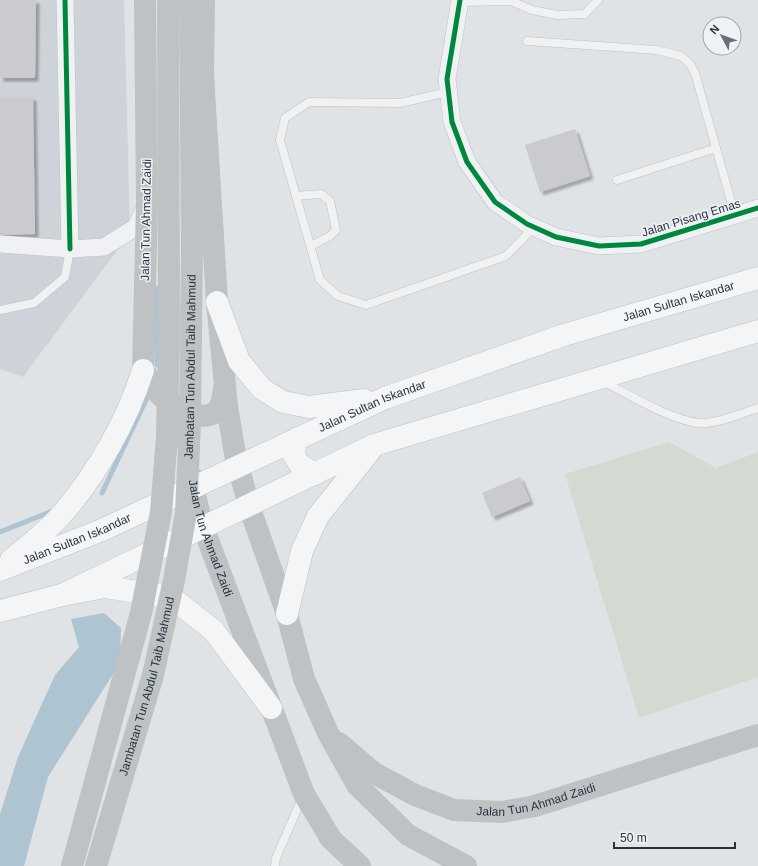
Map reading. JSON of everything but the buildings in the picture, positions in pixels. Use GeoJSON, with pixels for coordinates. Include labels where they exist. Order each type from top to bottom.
{"type":"FeatureCollection","features":[{"type":"Feature","properties":{"kind":"main road","name":"Jalan Tun Ahmad Zaidi"},"geometry":{"type":"LineString","coordinates":[[143,370],[147,203],[145,0]]}},
{"type":"Feature","properties":{"kind":"main road","name":"Jambatan Tun Abdul Taib Mahmud"},"geometry":{"type":"LineString","coordinates":[[72,866],[141,613],[161,512],[167,437],[169,327],[168,0]]}},
{"type":"Feature","properties":{"kind":"main road","name":"Jambatan Tun Abdul Taib Mahmud"},"geometry":{"type":"LineString","coordinates":[[96,866],[153,675],[174,580],[186,513],[190,423],[192,248],[190,0]]}},
{"type":"Feature","properties":{"kind":"main road","name":"Jalan Tun Ahmad Zaidi"},"geometry":{"type":"LineString","coordinates":[[204,0],[203,74],[217,302],[224,386],[235,454],[249,506],[287,614],[304,679],[328,733],[357,785],[408,835],[466,866]]}},
{"type":"Feature","properties":{"kind":"main road","name":"Jalan Sultan Iskandar"},"geometry":{"type":"LineString","coordinates":[[0,570],[102,530],[385,398],[564,335],[758,278]]}},
{"type":"Feature","properties":{"kind":"main road"},"geometry":{"type":"LineString","coordinates":[[217,302],[238,361],[262,389],[283,402],[310,407],[385,398]]}},
{"type":"Feature","properties":{"kind":"main road"},"geometry":{"type":"LineString","coordinates":[[62,595],[374,445],[758,331]]}},
{"type":"Feature","properties":{"kind":"main road"},"geometry":{"type":"LineString","coordinates":[[143,370],[160,395],[179,410],[204,416],[214,413],[221,406],[224,386]]}},
{"type":"Feature","properties":{"kind":"main road"},"geometry":{"type":"LineString","coordinates":[[0,570],[63,513],[92,473],[116,433],[136,394],[143,370]]}},
{"type":"Feature","properties":{"kind":"main road","name":"Jalan Tun Ahmad Zaidi"},"geometry":{"type":"LineString","coordinates":[[179,410],[187,444],[194,487],[204,527],[304,794],[331,839],[360,866]]}},
{"type":"Feature","properties":{"kind":"main road"},"geometry":{"type":"LineString","coordinates":[[298,438],[295,443],[294,456],[300,465],[315,474]]}},
{"type":"Feature","properties":{"kind":"main road"},"geometry":{"type":"LineString","coordinates":[[287,614],[302,551],[318,516],[374,445]]}},
{"type":"Feature","properties":{"kind":"main road"},"geometry":{"type":"LineString","coordinates":[[0,611],[62,595],[105,588],[171,597],[214,631],[271,708]]}},
{"type":"Feature","properties":{"kind":"main road","name":"Jalan Tun Ahmad Zaidi"},"geometry":{"type":"LineString","coordinates":[[328,733],[374,773],[415,795],[454,810],[502,812],[535,806],[758,735]]}},
{"type":"Feature","properties":{"kind":"street"},"geometry":{"type":"LineString","coordinates":[[65,0],[70,249]]}},
{"type":"Feature","properties":{"kind":"street","name":"Jalan Pisang Emas"},"geometry":{"type":"LineString","coordinates":[[460,1],[447,79],[452,122],[467,162],[495,202],[534,228],[556,237],[599,246],[640,244],[758,208]]}},
{"type":"Feature","properties":{"kind":"street"},"geometry":{"type":"LineString","coordinates":[[0,244],[70,249],[104,248],[136,227],[147,203]]}},
{"type":"Feature","properties":{"kind":"lane"},"geometry":{"type":"LineString","coordinates":[[460,1],[511,1],[532,10],[557,15],[585,14],[598,0]]}},
{"type":"Feature","properties":{"kind":"lane"},"geometry":{"type":"LineString","coordinates":[[527,41],[658,50],[681,56],[690,64],[696,73],[734,215]]}},
{"type":"Feature","properties":{"kind":"lane"},"geometry":{"type":"LineString","coordinates":[[448,92],[400,102],[309,102],[285,118],[280,140],[320,280],[338,296],[366,305],[506,256],[534,228]]}},
{"type":"Feature","properties":{"kind":"lane"},"geometry":{"type":"LineString","coordinates":[[617,180],[716,148]]}},
{"type":"Feature","properties":{"kind":"lane"},"geometry":{"type":"LineString","coordinates":[[296,196],[321,194],[330,201],[336,230],[330,236],[311,246]]}},
{"type":"Feature","properties":{"kind":"lane"},"geometry":{"type":"LineString","coordinates":[[0,310],[34,303],[65,277],[70,249]]}},
{"type":"Feature","properties":{"kind":"lane"},"geometry":{"type":"LineString","coordinates":[[598,379],[669,414],[700,423],[728,418],[758,408]]}},
{"type":"Feature","properties":{"kind":"lane"},"geometry":{"type":"LineString","coordinates":[[275,866],[276,858],[304,794]]}},
{"type":"Feature","properties":{"kind":"shaded area"},"geometry":{"type":"Polygon","coordinates":[[[0,0],[124,0],[130,233],[23,377],[0,369],[0,0]]]}},
{"type":"Feature","properties":{"kind":"shaded area"},"geometry":{"type":"Polygon","coordinates":[[[669,442],[716,468],[758,452],[758,677],[639,718],[565,474],[669,442]]]}},
{"type":"Feature","properties":{"kind":"water"},"geometry":{"type":"Polygon","coordinates":[[[104,613],[121,628],[120,663],[48,777],[24,866],[0,866],[0,814],[18,757],[55,675],[79,647],[71,619],[104,613]]]}},
{"type":"Feature","properties":{"kind":"waterway"},"geometry":{"type":"LineString","coordinates":[[156,288],[157,365]]}},
{"type":"Feature","properties":{"kind":"waterway"},"geometry":{"type":"LineString","coordinates":[[102,493],[147,398]]}},
{"type":"Feature","properties":{"kind":"waterway"},"geometry":{"type":"LineString","coordinates":[[0,532],[55,510]]}},
{"type":"Feature","properties":{"kind":"cycle path"},"geometry":{"type":"LineString","coordinates":[[65,0],[70,249]]}},
{"type":"Feature","properties":{"kind":"cycle path"},"geometry":{"type":"LineString","coordinates":[[460,0],[447,79],[452,122],[467,162],[495,202],[527,224],[556,237],[599,246],[641,244],[758,208]]}}]}
